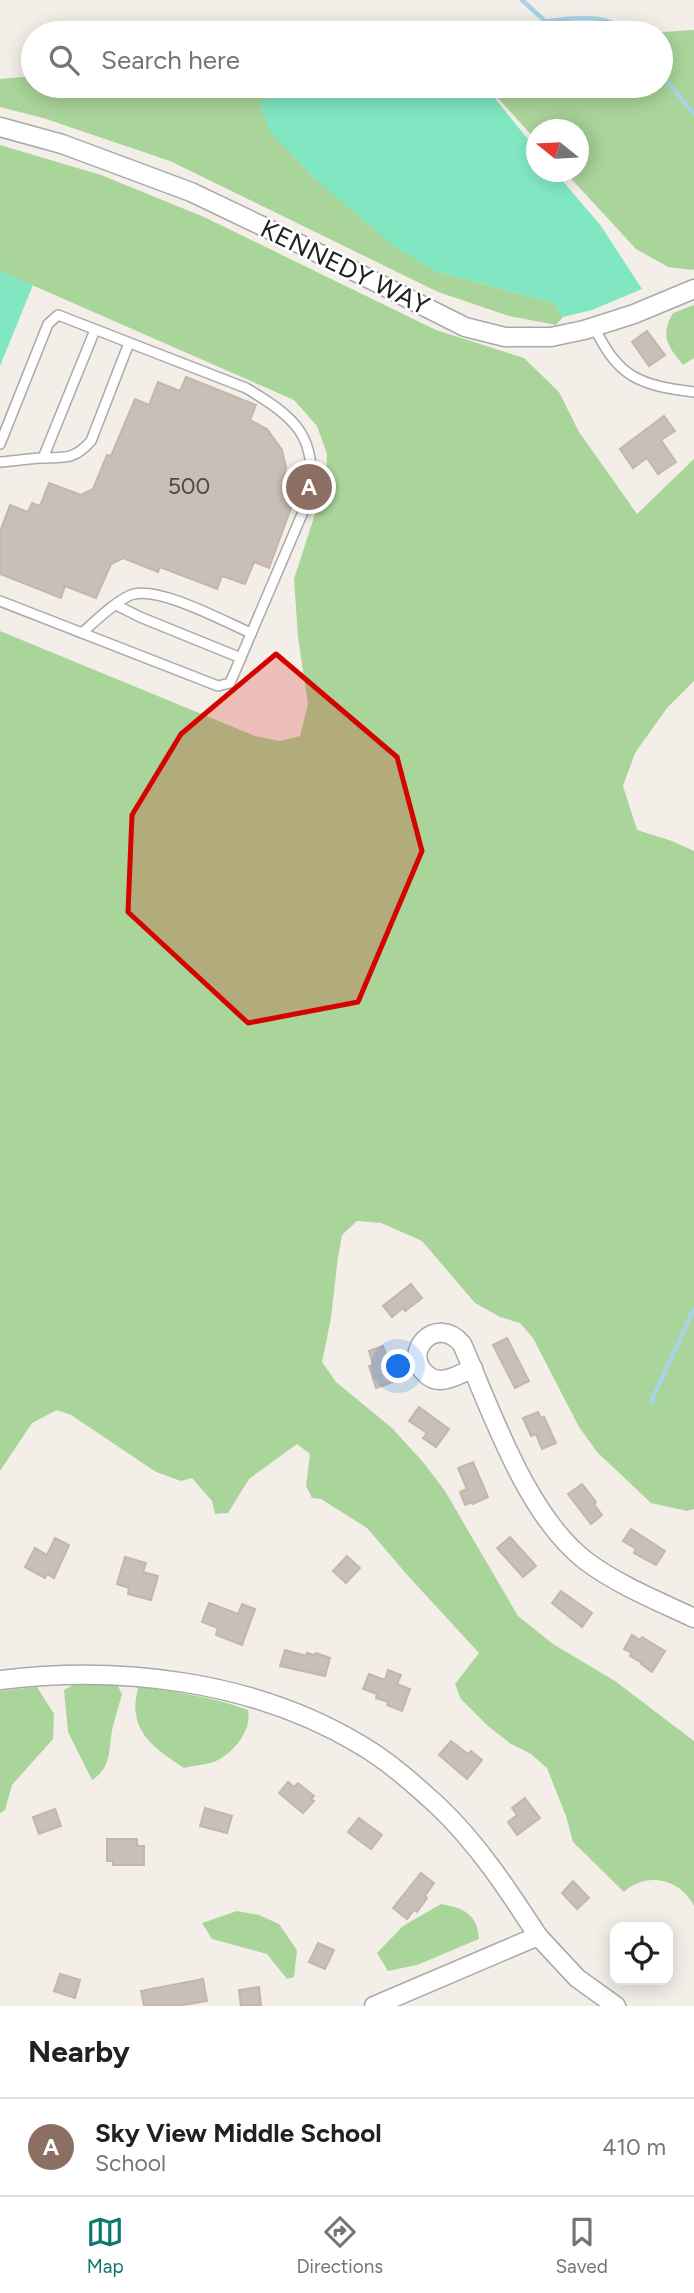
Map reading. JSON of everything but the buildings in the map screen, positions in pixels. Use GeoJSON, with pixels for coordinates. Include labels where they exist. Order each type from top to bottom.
{"type":"FeatureCollection","features":[{"type":"Feature","properties":{"kind":"street","name":"KENNEDY WAY"},"geometry":{"type":"LineString","coordinates":[[0,127],[62,144],[191,192],[465,327],[505,337],[551,337],[594,327],[694,289]]}},
{"type":"Feature","properties":{"kind":"street"},"geometry":{"type":"LineString","coordinates":[[473,1367],[519,1472],[542,1512],[559,1534],[601,1572],[694,1618]]}},
{"type":"Feature","properties":{"kind":"street"},"geometry":{"type":"LineString","coordinates":[[0,1680],[32,1676],[167,1679],[214,1688],[275,1705],[334,1730],[370,1751],[438,1807],[475,1846],[538,1937],[577,1978],[616,2006]]}},
{"type":"Feature","properties":{"kind":"street"},"geometry":{"type":"LineString","coordinates":[[374,2006],[538,1937]]}},
{"type":"Feature","properties":{"kind":"lane"},"geometry":{"type":"LineString","coordinates":[[0,444],[48,324],[58,315],[246,388],[270,402],[291,419],[305,438],[313,473],[309,498],[230,683],[218,686],[0,601]]}},
{"type":"Feature","properties":{"kind":"lane"},"geometry":{"type":"LineString","coordinates":[[594,327],[606,351],[618,366],[640,381],[662,388],[694,392]]}},
{"type":"Feature","properties":{"kind":"lane"},"geometry":{"type":"LineString","coordinates":[[43,458],[95,330]]}},
{"type":"Feature","properties":{"kind":"lane"},"geometry":{"type":"LineString","coordinates":[[0,462],[64,459],[81,452],[91,441],[129,343]]}},
{"type":"Feature","properties":{"kind":"lane"},"geometry":{"type":"LineString","coordinates":[[82,633],[131,594],[149,593],[180,602],[251,633]]}},
{"type":"Feature","properties":{"kind":"lane"},"geometry":{"type":"LineString","coordinates":[[116,605],[241,658]]}},
{"type":"Feature","properties":{"kind":"highlighted area"},"geometry":{"type":"Polygon","coordinates":[[[276,654],[397,757],[422,851],[358,1002],[248,1023],[128,912],[132,815],[181,734],[276,654]]]}},
{"type":"Feature","properties":{"kind":"green space"},"geometry":{"type":"Polygon","coordinates":[[[694,30],[693,270],[668,267],[636,249],[574,182],[589,182],[589,119],[526,119],[526,129],[498,98],[673,98],[673,31],[694,30]]]}},
{"type":"Feature","properties":{"kind":"green space"},"geometry":{"type":"Polygon","coordinates":[[[21,77],[21,98],[276,98],[435,271],[554,303],[563,317],[556,325],[509,316],[438,292],[170,161],[43,118],[0,107],[0,79],[21,77]]]}},
{"type":"Feature","properties":{"kind":"green space"},"geometry":{"type":"Polygon","coordinates":[[[264,98],[495,98],[526,137],[526,182],[564,182],[601,226],[642,289],[592,310],[563,317],[553,303],[435,271],[394,246],[315,179],[270,132],[260,105],[264,98]]]}},
{"type":"Feature","properties":{"kind":"green space"},"geometry":{"type":"Polygon","coordinates":[[[0,145],[101,175],[204,217],[436,330],[524,358],[559,392],[579,432],[637,514],[694,459],[694,681],[667,708],[635,753],[623,786],[637,830],[694,851],[694,1509],[687,1511],[651,1503],[597,1452],[579,1427],[533,1338],[520,1323],[500,1317],[475,1303],[422,1241],[381,1223],[357,1221],[342,1235],[322,1362],[336,1382],[392,1428],[423,1462],[445,1491],[518,1616],[553,1644],[615,1681],[694,1741],[694,1906],[681,1889],[662,1881],[642,1882],[624,1892],[573,1842],[547,1768],[531,1754],[511,1744],[488,1726],[461,1699],[455,1684],[479,1653],[367,1528],[321,1499],[312,1498],[306,1486],[310,1454],[297,1444],[249,1479],[228,1513],[215,1514],[212,1501],[192,1478],[181,1481],[156,1472],[71,1415],[57,1410],[32,1423],[0,1471],[0,631],[255,736],[280,741],[300,736],[308,704],[298,637],[294,579],[326,480],[327,454],[317,426],[294,400],[0,271],[0,145]]]}},
{"type":"Feature","properties":{"kind":"green space"},"geometry":{"type":"Polygon","coordinates":[[[0,271],[33,285],[0,366],[0,271]]]}},
{"type":"Feature","properties":{"kind":"green space"},"geometry":{"type":"Polygon","coordinates":[[[694,305],[694,358],[683,365],[669,346],[667,328],[673,313],[694,305]]]}},
{"type":"Feature","properties":{"kind":"green space"},"geometry":{"type":"Polygon","coordinates":[[[117,1684],[122,1694],[107,1763],[92,1780],[68,1732],[64,1690],[73,1685],[117,1684]]]}},
{"type":"Feature","properties":{"kind":"green space"},"geometry":{"type":"Polygon","coordinates":[[[138,1686],[208,1698],[248,1710],[245,1732],[236,1745],[218,1760],[184,1768],[154,1746],[142,1732],[135,1711],[138,1686]]]}},
{"type":"Feature","properties":{"kind":"green space"},"geometry":{"type":"Polygon","coordinates":[[[37,1687],[54,1714],[53,1739],[12,1785],[5,1810],[0,1813],[0,1691],[37,1687]]]}},
{"type":"Feature","properties":{"kind":"green space"},"geometry":{"type":"Polygon","coordinates":[[[441,1904],[468,1914],[478,1930],[479,1939],[417,1965],[388,1971],[377,1953],[403,1926],[441,1904]]]}},
{"type":"Feature","properties":{"kind":"green space"},"geometry":{"type":"Polygon","coordinates":[[[237,1911],[259,1915],[279,1924],[297,1950],[294,1977],[287,1979],[267,1954],[212,1939],[202,1923],[237,1911]]]}},
{"type":"Feature","properties":{"kind":"waterway"},"geometry":{"type":"LineString","coordinates":[[522,0],[545,21]]}},
{"type":"Feature","properties":{"kind":"waterway"},"geometry":{"type":"LineString","coordinates":[[545,21],[577,18],[606,21]]}},
{"type":"Feature","properties":{"kind":"waterway"},"geometry":{"type":"LineString","coordinates":[[673,89],[694,114]]}},
{"type":"Feature","properties":{"kind":"waterway"},"geometry":{"type":"LineString","coordinates":[[651,1402],[694,1309]]}},
{"type":"Feature","properties":{"kind":"place","name":"Sky View Middle School"},"geometry":{"type":"Point","coordinates":[309,487]}}]}
